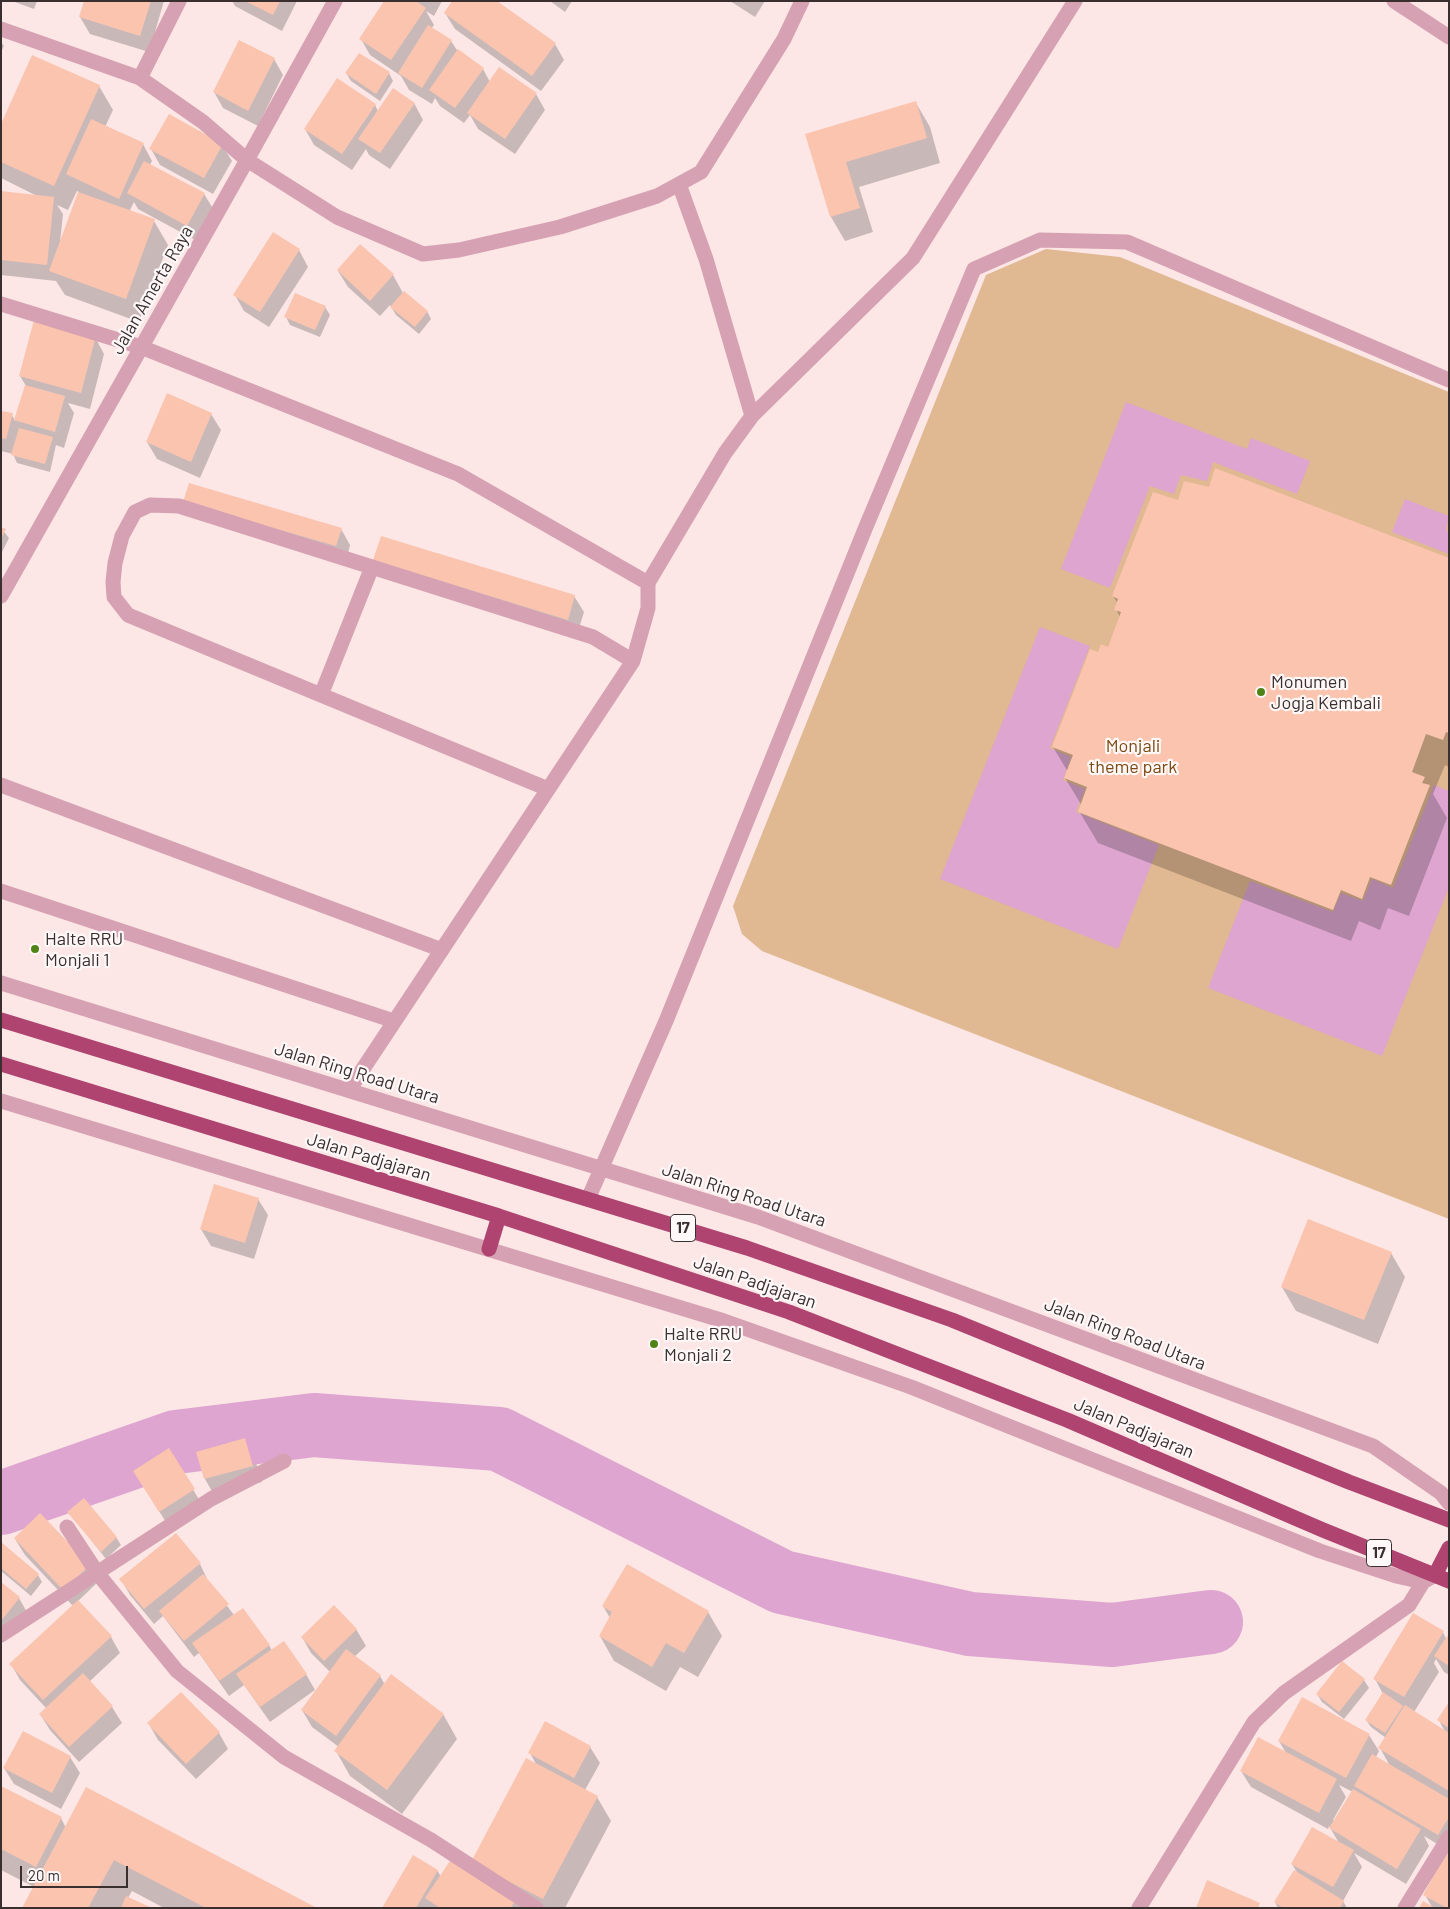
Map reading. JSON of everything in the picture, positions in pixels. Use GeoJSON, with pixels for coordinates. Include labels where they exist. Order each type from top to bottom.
{"type":"FeatureCollection","features":[{"type":"Feature","properties":{"kind":"highway","name":"Jalan Padjajaran"},"geometry":{"type":"LineString","coordinates":[[1,1020],[747,1248],[952,1320],[1349,1482],[1449,1520]]}},
{"type":"Feature","properties":{"kind":"highway","name":"Jalan Padjajaran"},"geometry":{"type":"LineString","coordinates":[[1,1064],[500,1216],[789,1312],[1067,1420],[1436,1579]]}},
{"type":"Feature","properties":{"kind":"highway"},"geometry":{"type":"LineString","coordinates":[[489,1250],[500,1216]]}},
{"type":"Feature","properties":{"kind":"highway"},"geometry":{"type":"LineString","coordinates":[[1436,1579],[1449,1548]]}},
{"type":"Feature","properties":{"kind":"street"},"geometry":{"type":"LineString","coordinates":[[140,78],[179,1]]}},
{"type":"Feature","properties":{"kind":"street","name":"Jalan Amerta Raya"},"geometry":{"type":"LineString","coordinates":[[1,596],[248,160],[335,1]]}},
{"type":"Feature","properties":{"kind":"street"},"geometry":{"type":"LineString","coordinates":[[1,29],[140,78],[203,122],[248,160],[337,217],[423,254],[459,250],[560,227],[657,196],[701,172],[784,39],[802,1]]}},
{"type":"Feature","properties":{"kind":"street"},"geometry":{"type":"LineString","coordinates":[[349,1090],[633,660],[648,608],[648,583],[725,453],[752,416],[913,258],[1075,1]]}},
{"type":"Feature","properties":{"kind":"street"},"geometry":{"type":"LineString","coordinates":[[1394,1],[1449,37]]}},
{"type":"Feature","properties":{"kind":"street"},"geometry":{"type":"LineString","coordinates":[[679,184],[706,259],[752,416]]}},
{"type":"Feature","properties":{"kind":"street"},"geometry":{"type":"LineString","coordinates":[[588,1199],[666,1021],[861,538],[974,269],[1040,240],[1127,242],[1449,380]]}},
{"type":"Feature","properties":{"kind":"street"},"geometry":{"type":"LineString","coordinates":[[1,304],[142,347],[458,474],[648,583]]}},
{"type":"Feature","properties":{"kind":"street"},"geometry":{"type":"LineString","coordinates":[[548,789],[128,616],[114,597],[115,563],[122,536],[135,512],[150,505],[179,506],[593,637],[633,660]]}},
{"type":"Feature","properties":{"kind":"street"},"geometry":{"type":"LineString","coordinates":[[322,695],[372,567]]}},
{"type":"Feature","properties":{"kind":"street"},"geometry":{"type":"LineString","coordinates":[[1,785],[442,950]]}},
{"type":"Feature","properties":{"kind":"street"},"geometry":{"type":"LineString","coordinates":[[1,891],[394,1021]]}},
{"type":"Feature","properties":{"kind":"street","name":"Jalan Ring Road Utara"},"geometry":{"type":"LineString","coordinates":[[1,983],[758,1217],[1373,1446],[1441,1493],[1449,1503]]}},
{"type":"Feature","properties":{"kind":"street"},"geometry":{"type":"LineString","coordinates":[[1,1101],[724,1321],[911,1387],[1320,1551],[1396,1576],[1436,1579]]}},
{"type":"Feature","properties":{"kind":"street"},"geometry":{"type":"LineString","coordinates":[[1,1635],[98,1574],[211,1499],[284,1461]]}},
{"type":"Feature","properties":{"kind":"street"},"geometry":{"type":"LineString","coordinates":[[66,1527],[98,1574],[177,1671],[284,1757],[431,1840],[536,1908]]}},
{"type":"Feature","properties":{"kind":"street"},"geometry":{"type":"LineString","coordinates":[[1139,1908],[1254,1722],[1284,1693],[1409,1605],[1436,1579]]}},
{"type":"Feature","properties":{"kind":"street"},"geometry":{"type":"LineString","coordinates":[[1404,1908],[1449,1837]]}},
{"type":"Feature","properties":{"kind":"green space","name":"Monjali theme park"},"geometry":{"type":"Polygon","coordinates":[[[1046,249],[1120,257],[1449,392],[1449,1219],[762,951],[742,934],[733,906],[986,275],[1046,249]]]}},
{"type":"Feature","properties":{"kind":"shaded area"},"geometry":{"type":"Polygon","coordinates":[[[1126,402],[1247,449],[1251,438],[1310,461],[1297,494],[1213,462],[1207,481],[1181,475],[1174,494],[1150,486],[1110,588],[1061,569],[1126,402]]]}},
{"type":"Feature","properties":{"kind":"shaded area"},"geometry":{"type":"Polygon","coordinates":[[[1405,499],[1449,516],[1446,530],[1449,532],[1449,554],[1392,532],[1405,499]]]}},
{"type":"Feature","properties":{"kind":"shaded area"},"geometry":{"type":"Polygon","coordinates":[[[1040,627],[1090,646],[1050,748],[1071,757],[1063,780],[1085,789],[1076,812],[1159,845],[1118,949],[940,879],[1040,627]]]}},
{"type":"Feature","properties":{"kind":"shaded area"},"geometry":{"type":"Polygon","coordinates":[[[1434,785],[1449,791],[1449,887],[1382,1056],[1208,988],[1250,881],[1333,912],[1341,893],[1363,901],[1372,879],[1393,888],[1434,785]]]}},
{"type":"Feature","properties":{"kind":"building"},"geometry":{"type":"Polygon","coordinates":[[[84,1],[151,1],[140,36],[79,17],[84,1]]]}},
{"type":"Feature","properties":{"kind":"building"},"geometry":{"type":"Polygon","coordinates":[[[245,1],[280,1],[273,15],[245,1]]]}},
{"type":"Feature","properties":{"kind":"building"},"geometry":{"type":"Polygon","coordinates":[[[384,1],[416,1],[426,8],[391,60],[359,39],[384,1]]]}},
{"type":"Feature","properties":{"kind":"building"},"geometry":{"type":"Polygon","coordinates":[[[452,1],[497,1],[556,43],[532,76],[444,13],[452,1]]]}},
{"type":"Feature","properties":{"kind":"building"},"geometry":{"type":"Polygon","coordinates":[[[428,25],[452,40],[422,88],[398,73],[428,25]]]}},
{"type":"Feature","properties":{"kind":"building"},"geometry":{"type":"Polygon","coordinates":[[[239,40],[275,58],[248,111],[213,92],[239,40]]]}},
{"type":"Feature","properties":{"kind":"building"},"geometry":{"type":"Polygon","coordinates":[[[458,49],[484,68],[455,108],[429,90],[458,49]]]}},
{"type":"Feature","properties":{"kind":"building"},"geometry":{"type":"Polygon","coordinates":[[[359,53],[390,72],[376,94],[345,73],[359,53]]]}},
{"type":"Feature","properties":{"kind":"building"},"geometry":{"type":"Polygon","coordinates":[[[32,55],[100,85],[54,186],[1,162],[1,124],[32,55]]]}},
{"type":"Feature","properties":{"kind":"building"},"geometry":{"type":"Polygon","coordinates":[[[499,67],[537,93],[505,139],[467,113],[499,67]]]}},
{"type":"Feature","properties":{"kind":"building"},"geometry":{"type":"Polygon","coordinates":[[[337,78],[376,104],[342,154],[304,129],[337,78]]]}},
{"type":"Feature","properties":{"kind":"building"},"geometry":{"type":"Polygon","coordinates":[[[393,88],[415,103],[380,153],[358,139],[393,88]]]}},
{"type":"Feature","properties":{"kind":"building"},"geometry":{"type":"Polygon","coordinates":[[[916,101],[927,138],[846,162],[860,208],[830,217],[805,134],[916,101]]]}},
{"type":"Feature","properties":{"kind":"building"},"geometry":{"type":"Polygon","coordinates":[[[169,114],[223,144],[204,178],[149,149],[169,114]]]}},
{"type":"Feature","properties":{"kind":"building"},"geometry":{"type":"Polygon","coordinates":[[[91,119],[144,143],[119,199],[66,174],[91,119]]]}},
{"type":"Feature","properties":{"kind":"building"},"geometry":{"type":"Polygon","coordinates":[[[144,161],[205,193],[187,226],[127,193],[144,161]]]}},
{"type":"Feature","properties":{"kind":"building"},"geometry":{"type":"Polygon","coordinates":[[[1,191],[54,197],[47,265],[1,260],[1,191]]]}},
{"type":"Feature","properties":{"kind":"building"},"geometry":{"type":"Polygon","coordinates":[[[78,192],[155,219],[126,299],[49,271],[78,192]]]}},
{"type":"Feature","properties":{"kind":"building"},"geometry":{"type":"Polygon","coordinates":[[[273,232],[300,249],[260,312],[233,295],[273,232]]]}},
{"type":"Feature","properties":{"kind":"building"},"geometry":{"type":"Polygon","coordinates":[[[360,244],[394,274],[370,301],[337,270],[360,244]]]}},
{"type":"Feature","properties":{"kind":"building"},"geometry":{"type":"Polygon","coordinates":[[[404,291],[428,311],[415,327],[390,307],[404,291]]]}},
{"type":"Feature","properties":{"kind":"building"},"geometry":{"type":"Polygon","coordinates":[[[295,293],[326,306],[315,330],[284,317],[295,293]]]}},
{"type":"Feature","properties":{"kind":"building"},"geometry":{"type":"Polygon","coordinates":[[[34,320],[96,336],[81,393],[19,376],[34,320]]]}},
{"type":"Feature","properties":{"kind":"building"},"geometry":{"type":"Polygon","coordinates":[[[25,385],[65,396],[55,432],[14,420],[25,385]]]}},
{"type":"Feature","properties":{"kind":"building"},"geometry":{"type":"Polygon","coordinates":[[[167,393],[212,413],[191,462],[146,442],[167,393]]]}},
{"type":"Feature","properties":{"kind":"building"},"geometry":{"type":"Polygon","coordinates":[[[1,411],[13,413],[6,439],[1,438],[1,411]]]}},
{"type":"Feature","properties":{"kind":"building"},"geometry":{"type":"Polygon","coordinates":[[[19,428],[53,437],[45,464],[11,455],[19,428]]]}},
{"type":"Feature","properties":{"kind":"building","name":"Monumen Jogja Kembali"},"geometry":{"type":"Polygon","coordinates":[[[1215,468],[1449,558],[1449,733],[1446,732],[1443,740],[1426,734],[1412,772],[1425,777],[1422,783],[1430,785],[1391,885],[1370,877],[1362,899],[1341,890],[1333,910],[1078,812],[1087,787],[1064,778],[1073,755],[1052,747],[1090,649],[1098,652],[1101,644],[1108,647],[1121,612],[1114,610],[1118,599],[1112,596],[1153,492],[1178,500],[1184,481],[1209,487],[1215,468]]]}},
{"type":"Feature","properties":{"kind":"building"},"geometry":{"type":"Polygon","coordinates":[[[189,483],[342,528],[336,546],[183,502],[189,483]]]}},
{"type":"Feature","properties":{"kind":"building"},"geometry":{"type":"Polygon","coordinates":[[[1,527],[6,529],[1,538],[1,527]]]}},
{"type":"Feature","properties":{"kind":"building"},"geometry":{"type":"Polygon","coordinates":[[[381,536],[575,595],[568,620],[373,560],[381,536]]]}},
{"type":"Feature","properties":{"kind":"building"},"geometry":{"type":"Polygon","coordinates":[[[214,1184],[259,1198],[245,1243],[200,1229],[214,1184]]]}},
{"type":"Feature","properties":{"kind":"building"},"geometry":{"type":"Polygon","coordinates":[[[1308,1219],[1392,1252],[1364,1320],[1281,1287],[1308,1219]]]}},
{"type":"Feature","properties":{"kind":"building"},"geometry":{"type":"Polygon","coordinates":[[[245,1438],[253,1466],[204,1479],[196,1452],[245,1438]]]}},
{"type":"Feature","properties":{"kind":"building"},"geometry":{"type":"Polygon","coordinates":[[[169,1448],[195,1489],[159,1512],[133,1471],[169,1448]]]}},
{"type":"Feature","properties":{"kind":"building"},"geometry":{"type":"Polygon","coordinates":[[[84,1498],[117,1537],[101,1552],[67,1512],[84,1498]]]}},
{"type":"Feature","properties":{"kind":"building"},"geometry":{"type":"Polygon","coordinates":[[[40,1513],[90,1565],[63,1590],[14,1538],[40,1513]]]}},
{"type":"Feature","properties":{"kind":"building"},"geometry":{"type":"Polygon","coordinates":[[[176,1533],[201,1563],[144,1609],[119,1579],[176,1533]]]}},
{"type":"Feature","properties":{"kind":"building"},"geometry":{"type":"Polygon","coordinates":[[[1,1542],[39,1574],[26,1589],[1,1568],[1,1542]]]}},
{"type":"Feature","properties":{"kind":"building"},"geometry":{"type":"Polygon","coordinates":[[[627,1564],[709,1611],[684,1653],[666,1643],[652,1667],[599,1636],[612,1612],[602,1606],[627,1564]]]}},
{"type":"Feature","properties":{"kind":"building"},"geometry":{"type":"Polygon","coordinates":[[[203,1574],[229,1604],[184,1641],[159,1611],[203,1574]]]}},
{"type":"Feature","properties":{"kind":"building"},"geometry":{"type":"Polygon","coordinates":[[[1,1582],[20,1597],[1,1621],[1,1582]]]}},
{"type":"Feature","properties":{"kind":"building"},"geometry":{"type":"Polygon","coordinates":[[[78,1600],[112,1636],[43,1700],[9,1664],[78,1600]]]}},
{"type":"Feature","properties":{"kind":"building"},"geometry":{"type":"Polygon","coordinates":[[[334,1605],[357,1629],[324,1661],[301,1637],[334,1605]]]}},
{"type":"Feature","properties":{"kind":"building"},"geometry":{"type":"Polygon","coordinates":[[[243,1608],[270,1645],[219,1681],[192,1643],[243,1608]]]}},
{"type":"Feature","properties":{"kind":"building"},"geometry":{"type":"Polygon","coordinates":[[[1413,1613],[1444,1631],[1404,1697],[1373,1679],[1413,1613]]]}},
{"type":"Feature","properties":{"kind":"building"},"geometry":{"type":"Polygon","coordinates":[[[1447,1636],[1449,1637],[1449,1666],[1434,1656],[1447,1636]]]}},
{"type":"Feature","properties":{"kind":"building"},"geometry":{"type":"Polygon","coordinates":[[[284,1641],[307,1674],[260,1707],[236,1674],[284,1641]]]}},
{"type":"Feature","properties":{"kind":"building"},"geometry":{"type":"Polygon","coordinates":[[[346,1649],[381,1675],[336,1736],[301,1710],[346,1649]]]}},
{"type":"Feature","properties":{"kind":"building"},"geometry":{"type":"Polygon","coordinates":[[[1342,1661],[1365,1679],[1339,1712],[1316,1694],[1342,1661]]]}},
{"type":"Feature","properties":{"kind":"building"},"geometry":{"type":"Polygon","coordinates":[[[83,1673],[113,1706],[69,1747],[39,1714],[83,1673]]]}},
{"type":"Feature","properties":{"kind":"building"},"geometry":{"type":"Polygon","coordinates":[[[391,1674],[444,1714],[387,1790],[334,1751],[391,1674]]]}},
{"type":"Feature","properties":{"kind":"building"},"geometry":{"type":"Polygon","coordinates":[[[181,1692],[220,1732],[186,1764],[147,1723],[181,1692]]]}},
{"type":"Feature","properties":{"kind":"building"},"geometry":{"type":"Polygon","coordinates":[[[1383,1692],[1403,1706],[1385,1733],[1365,1720],[1383,1692]]]}},
{"type":"Feature","properties":{"kind":"building"},"geometry":{"type":"Polygon","coordinates":[[[1302,1697],[1370,1734],[1346,1778],[1278,1741],[1302,1697]]]}},
{"type":"Feature","properties":{"kind":"building"},"geometry":{"type":"Polygon","coordinates":[[[1449,1702],[1449,1728],[1437,1720],[1449,1702]]]}},
{"type":"Feature","properties":{"kind":"building"},"geometry":{"type":"Polygon","coordinates":[[[1405,1705],[1449,1733],[1449,1791],[1378,1748],[1405,1705]]]}},
{"type":"Feature","properties":{"kind":"building"},"geometry":{"type":"Polygon","coordinates":[[[545,1721],[591,1746],[574,1778],[528,1753],[545,1721]]]}},
{"type":"Feature","properties":{"kind":"building"},"geometry":{"type":"Polygon","coordinates":[[[23,1731],[71,1756],[52,1793],[3,1768],[23,1731]]]}},
{"type":"Feature","properties":{"kind":"building"},"geometry":{"type":"Polygon","coordinates":[[[1258,1737],[1337,1779],[1319,1813],[1240,1771],[1258,1737]]]}},
{"type":"Feature","properties":{"kind":"building"},"geometry":{"type":"Polygon","coordinates":[[[1372,1754],[1449,1799],[1449,1817],[1438,1835],[1354,1786],[1372,1754]]]}},
{"type":"Feature","properties":{"kind":"building"},"geometry":{"type":"Polygon","coordinates":[[[526,1758],[598,1796],[543,1899],[471,1862],[526,1758]]]}},
{"type":"Feature","properties":{"kind":"building"},"geometry":{"type":"Polygon","coordinates":[[[1,1786],[62,1817],[36,1867],[1,1849],[1,1786]]]}},
{"type":"Feature","properties":{"kind":"building"},"geometry":{"type":"Polygon","coordinates":[[[86,1787],[317,1908],[206,1908],[114,1860],[88,1908],[22,1908],[86,1787]]]}},
{"type":"Feature","properties":{"kind":"building"},"geometry":{"type":"Polygon","coordinates":[[[1353,1789],[1421,1829],[1397,1869],[1329,1828],[1353,1789]]]}},
{"type":"Feature","properties":{"kind":"building"},"geometry":{"type":"Polygon","coordinates":[[[1312,1827],[1354,1850],[1333,1887],[1291,1864],[1312,1827]]]}},
{"type":"Feature","properties":{"kind":"building"},"geometry":{"type":"Polygon","coordinates":[[[1449,1848],[1449,1908],[1447,1908],[1423,1895],[1449,1848]]]}},
{"type":"Feature","properties":{"kind":"building"},"geometry":{"type":"Polygon","coordinates":[[[413,1855],[438,1870],[416,1908],[382,1908],[413,1855]]]}},
{"type":"Feature","properties":{"kind":"building"},"geometry":{"type":"Polygon","coordinates":[[[452,1858],[516,1899],[511,1908],[440,1908],[425,1898],[452,1858]]]}},
{"type":"Feature","properties":{"kind":"building"},"geometry":{"type":"Polygon","coordinates":[[[1294,1870],[1344,1901],[1340,1908],[1283,1908],[1274,1902],[1294,1870]]]}},
{"type":"Feature","properties":{"kind":"building"},"geometry":{"type":"Polygon","coordinates":[[[1207,1880],[1260,1903],[1258,1908],[1196,1908],[1207,1880]]]}},
{"type":"Feature","properties":{"kind":"building"},"geometry":{"type":"Polygon","coordinates":[[[126,1896],[152,1908],[121,1908],[126,1896]]]}},
{"type":"Feature","properties":{"kind":"building"},"geometry":{"type":"Polygon","coordinates":[[[1423,1901],[1435,1908],[1419,1908],[1423,1901]]]}},
{"type":"Feature","properties":{"kind":"waterway"},"geometry":{"type":"LineString","coordinates":[[1,1503],[176,1442],[314,1425],[499,1439],[782,1582],[970,1624],[1112,1635],[1211,1622]]}},
{"type":"Feature","properties":{"kind":"place","name":"Monumen Jogja Kembali"},"geometry":{"type":"Point","coordinates":[1261,692]}},
{"type":"Feature","properties":{"kind":"place","name":"Halte RRU Monjali 1"},"geometry":{"type":"Point","coordinates":[35,949]}},
{"type":"Feature","properties":{"kind":"place","name":"Halte RRU Monjali 2"},"geometry":{"type":"Point","coordinates":[654,1344]}}]}
